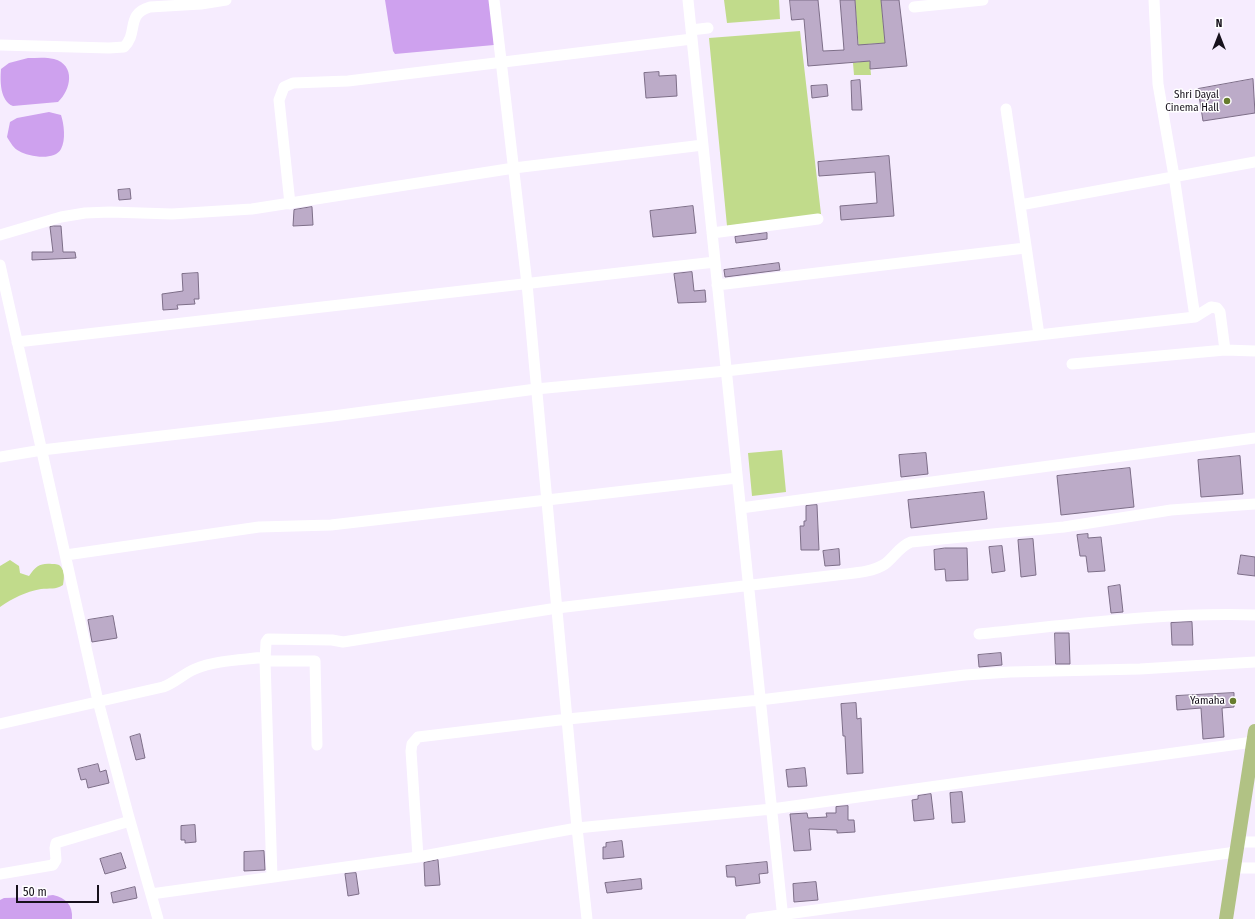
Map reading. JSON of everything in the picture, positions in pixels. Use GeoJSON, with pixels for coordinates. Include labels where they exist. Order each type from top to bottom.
{"type":"FeatureCollection","features":[{"type":"Feature","properties":{"kind":"main road"},"geometry":{"type":"LineString","coordinates":[[1226,919],[1252,764],[1249,739]]}},
{"type":"Feature","properties":{"kind":"street"},"geometry":{"type":"LineString","coordinates":[[0,45],[109,48],[124,47],[131,36],[134,20],[143,9],[150,7],[200,4],[226,0]]}},
{"type":"Feature","properties":{"kind":"street"},"geometry":{"type":"LineString","coordinates":[[494,0],[527,284],[577,828],[588,919]]}},
{"type":"Feature","properties":{"kind":"street"},"geometry":{"type":"LineString","coordinates":[[688,0],[783,917]]}},
{"type":"Feature","properties":{"kind":"street"},"geometry":{"type":"LineString","coordinates":[[914,7],[983,0]]}},
{"type":"Feature","properties":{"kind":"street"},"geometry":{"type":"LineString","coordinates":[[1154,0],[1158,84],[1174,176],[1195,317]]}},
{"type":"Feature","properties":{"kind":"street"},"geometry":{"type":"LineString","coordinates":[[290,204],[279,100],[284,87],[293,84],[348,81],[501,61],[691,34],[708,28]]}},
{"type":"Feature","properties":{"kind":"street"},"geometry":{"type":"LineString","coordinates":[[1006,109],[1025,248],[1039,335]]}},
{"type":"Feature","properties":{"kind":"street"},"geometry":{"type":"LineString","coordinates":[[0,235],[61,217],[85,213],[110,212],[172,214],[290,204],[514,168],[703,145]]}},
{"type":"Feature","properties":{"kind":"street"},"geometry":{"type":"LineString","coordinates":[[1020,205],[1255,162]]}},
{"type":"Feature","properties":{"kind":"street"},"geometry":{"type":"LineString","coordinates":[[712,233],[818,219]]}},
{"type":"Feature","properties":{"kind":"street"},"geometry":{"type":"LineString","coordinates":[[718,285],[1025,248]]}},
{"type":"Feature","properties":{"kind":"street"},"geometry":{"type":"LineString","coordinates":[[17,342],[715,262]]}},
{"type":"Feature","properties":{"kind":"street"},"geometry":{"type":"LineString","coordinates":[[0,265],[98,701],[158,919]]}},
{"type":"Feature","properties":{"kind":"street"},"geometry":{"type":"LineString","coordinates":[[0,456],[333,416],[536,389],[726,371],[1195,317],[1211,307],[1217,308],[1222,318],[1225,350]]}},
{"type":"Feature","properties":{"kind":"street"},"geometry":{"type":"LineString","coordinates":[[1072,364],[1225,350],[1255,351]]}},
{"type":"Feature","properties":{"kind":"street"},"geometry":{"type":"LineString","coordinates":[[740,508],[1255,438]]}},
{"type":"Feature","properties":{"kind":"street"},"geometry":{"type":"LineString","coordinates":[[66,555],[259,527],[331,525],[737,478]]}},
{"type":"Feature","properties":{"kind":"street"},"geometry":{"type":"LineString","coordinates":[[272,877],[265,659],[266,642],[268,639],[332,640],[343,642],[557,608],[870,570],[885,564],[902,547],[911,542],[1064,527],[1170,510],[1255,504]]}},
{"type":"Feature","properties":{"kind":"street"},"geometry":{"type":"LineString","coordinates":[[979,634],[1149,616],[1251,615]]}},
{"type":"Feature","properties":{"kind":"street"},"geometry":{"type":"LineString","coordinates":[[0,724],[168,686],[189,672],[208,664],[265,659],[316,661],[318,745]]}},
{"type":"Feature","properties":{"kind":"street"},"geometry":{"type":"LineString","coordinates":[[418,857],[411,750],[412,744],[418,737],[568,719],[760,700],[965,675],[1010,672],[1140,669],[1255,662]]}},
{"type":"Feature","properties":{"kind":"street"},"geometry":{"type":"LineString","coordinates":[[151,894],[418,857],[577,828],[772,809],[1224,746],[1249,739]]}},
{"type":"Feature","properties":{"kind":"street"},"geometry":{"type":"LineString","coordinates":[[0,874],[53,865],[56,860],[56,843],[130,821]]}},
{"type":"Feature","properties":{"kind":"street"},"geometry":{"type":"LineString","coordinates":[[751,919],[783,917],[1219,854],[1255,842]]}},
{"type":"Feature","properties":{"kind":"street"},"geometry":{"type":"LineString","coordinates":[[1234,868],[1253,868]]}},
{"type":"Feature","properties":{"kind":"green space"},"geometry":{"type":"Polygon","coordinates":[[[724,0],[779,0],[780,19],[727,23],[724,0]]]}},
{"type":"Feature","properties":{"kind":"green space"},"geometry":{"type":"Polygon","coordinates":[[[855,0],[881,0],[885,43],[868,44],[871,75],[854,75],[853,63],[860,62],[855,0]]]}},
{"type":"Feature","properties":{"kind":"green space"},"geometry":{"type":"Polygon","coordinates":[[[800,31],[821,214],[727,226],[709,38],[800,31]]]}},
{"type":"Feature","properties":{"kind":"green space"},"geometry":{"type":"Polygon","coordinates":[[[782,450],[786,492],[752,496],[748,453],[782,450]]]}},
{"type":"Feature","properties":{"kind":"green space"},"geometry":{"type":"Polygon","coordinates":[[[10,560],[19,566],[20,573],[29,576],[41,565],[58,565],[63,571],[63,585],[55,588],[35,590],[14,598],[0,607],[0,566],[10,560]]]}},
{"type":"Feature","properties":{"kind":"shaded area"},"geometry":{"type":"Polygon","coordinates":[[[385,0],[491,0],[494,45],[395,54],[393,51],[385,0]]]}},
{"type":"Feature","properties":{"kind":"shaded area"},"geometry":{"type":"Polygon","coordinates":[[[28,58],[54,59],[61,62],[66,67],[69,78],[68,85],[66,91],[58,102],[13,106],[6,100],[3,95],[1,85],[1,69],[9,63],[28,58]]]}},
{"type":"Feature","properties":{"kind":"shaded area"},"geometry":{"type":"Polygon","coordinates":[[[49,112],[61,115],[64,127],[64,141],[58,153],[42,157],[29,155],[15,149],[7,137],[10,122],[17,118],[49,112]]]}},
{"type":"Feature","properties":{"kind":"shaded area"},"geometry":{"type":"Polygon","coordinates":[[[53,895],[62,898],[68,903],[72,914],[72,919],[0,919],[0,900],[4,898],[53,895]]]}},
{"type":"Feature","properties":{"kind":"building"},"geometry":{"type":"Polygon","coordinates":[[[790,0],[818,0],[823,51],[844,50],[840,0],[855,0],[858,45],[885,43],[881,0],[899,0],[907,66],[870,69],[870,61],[808,66],[804,19],[792,20],[790,0]]]}},
{"type":"Feature","properties":{"kind":"building"},"geometry":{"type":"Polygon","coordinates":[[[659,72],[659,76],[676,75],[677,96],[646,98],[644,73],[659,72]]]}},
{"type":"Feature","properties":{"kind":"building","name":"Shri Dayal Cinema Hall"},"geometry":{"type":"Polygon","coordinates":[[[1253,79],[1255,113],[1203,121],[1198,89],[1253,79]]]}},
{"type":"Feature","properties":{"kind":"building"},"geometry":{"type":"Polygon","coordinates":[[[860,80],[862,110],[852,110],[851,81],[860,80]]]}},
{"type":"Feature","properties":{"kind":"building"},"geometry":{"type":"Polygon","coordinates":[[[827,85],[828,96],[812,98],[811,86],[827,85]]]}},
{"type":"Feature","properties":{"kind":"building"},"geometry":{"type":"Polygon","coordinates":[[[889,156],[894,216],[841,220],[840,206],[877,203],[875,172],[819,176],[818,162],[889,156]]]}},
{"type":"Feature","properties":{"kind":"building"},"geometry":{"type":"Polygon","coordinates":[[[130,189],[131,199],[119,200],[118,190],[130,189]]]}},
{"type":"Feature","properties":{"kind":"building"},"geometry":{"type":"Polygon","coordinates":[[[693,206],[696,233],[653,237],[650,211],[693,206]]]}},
{"type":"Feature","properties":{"kind":"building"},"geometry":{"type":"Polygon","coordinates":[[[312,207],[313,225],[293,226],[294,210],[312,207]]]}},
{"type":"Feature","properties":{"kind":"building"},"geometry":{"type":"Polygon","coordinates":[[[61,226],[63,252],[75,252],[76,258],[32,260],[32,252],[53,252],[50,227],[61,226]]]}},
{"type":"Feature","properties":{"kind":"building"},"geometry":{"type":"Polygon","coordinates":[[[767,233],[767,239],[736,243],[735,237],[767,233]]]}},
{"type":"Feature","properties":{"kind":"building"},"geometry":{"type":"Polygon","coordinates":[[[779,263],[780,270],[725,277],[724,270],[779,263]]]}},
{"type":"Feature","properties":{"kind":"building"},"geometry":{"type":"Polygon","coordinates":[[[692,272],[694,291],[705,290],[706,302],[678,303],[674,274],[692,272]]]}},
{"type":"Feature","properties":{"kind":"building"},"geometry":{"type":"Polygon","coordinates":[[[198,273],[199,299],[194,299],[195,304],[177,305],[178,309],[163,310],[162,294],[183,291],[182,274],[198,273]]]}},
{"type":"Feature","properties":{"kind":"building"},"geometry":{"type":"Polygon","coordinates":[[[926,453],[928,474],[901,477],[899,455],[926,453]]]}},
{"type":"Feature","properties":{"kind":"building"},"geometry":{"type":"Polygon","coordinates":[[[1240,456],[1243,494],[1201,497],[1198,460],[1240,456]]]}},
{"type":"Feature","properties":{"kind":"building"},"geometry":{"type":"Polygon","coordinates":[[[1130,468],[1134,507],[1061,515],[1057,476],[1130,468]]]}},
{"type":"Feature","properties":{"kind":"building"},"geometry":{"type":"Polygon","coordinates":[[[984,492],[987,519],[911,528],[908,500],[984,492]]]}},
{"type":"Feature","properties":{"kind":"building"},"geometry":{"type":"Polygon","coordinates":[[[817,505],[819,550],[801,550],[800,526],[804,526],[804,521],[806,521],[806,506],[817,505]]]}},
{"type":"Feature","properties":{"kind":"building"},"geometry":{"type":"Polygon","coordinates":[[[1088,534],[1088,538],[1101,537],[1105,571],[1088,572],[1086,556],[1080,556],[1077,535],[1088,534]]]}},
{"type":"Feature","properties":{"kind":"building"},"geometry":{"type":"Polygon","coordinates":[[[1033,539],[1036,575],[1021,577],[1018,540],[1033,539]]]}},
{"type":"Feature","properties":{"kind":"building"},"geometry":{"type":"Polygon","coordinates":[[[1002,546],[1005,571],[992,573],[989,547],[1002,546]]]}},
{"type":"Feature","properties":{"kind":"building"},"geometry":{"type":"Polygon","coordinates":[[[945,548],[967,548],[968,580],[946,581],[945,569],[935,570],[934,550],[945,548]]]}},
{"type":"Feature","properties":{"kind":"building"},"geometry":{"type":"Polygon","coordinates":[[[839,549],[840,565],[825,566],[823,551],[839,549]]]}},
{"type":"Feature","properties":{"kind":"building"},"geometry":{"type":"Polygon","coordinates":[[[1241,555],[1255,557],[1255,576],[1238,574],[1241,555]]]}},
{"type":"Feature","properties":{"kind":"building"},"geometry":{"type":"Polygon","coordinates":[[[1120,585],[1123,612],[1111,613],[1108,587],[1120,585]]]}},
{"type":"Feature","properties":{"kind":"building"},"geometry":{"type":"Polygon","coordinates":[[[113,616],[117,638],[92,642],[88,620],[113,616]]]}},
{"type":"Feature","properties":{"kind":"building"},"geometry":{"type":"Polygon","coordinates":[[[1192,622],[1193,645],[1172,645],[1171,623],[1192,622]]]}},
{"type":"Feature","properties":{"kind":"building"},"geometry":{"type":"Polygon","coordinates":[[[1055,633],[1069,633],[1070,664],[1056,664],[1055,633]]]}},
{"type":"Feature","properties":{"kind":"building"},"geometry":{"type":"Polygon","coordinates":[[[1001,653],[1002,665],[979,667],[978,655],[1001,653]]]}},
{"type":"Feature","properties":{"kind":"building"},"geometry":{"type":"Polygon","coordinates":[[[1234,693],[1234,707],[1222,708],[1224,737],[1203,739],[1201,708],[1177,710],[1176,696],[1234,693]]]}},
{"type":"Feature","properties":{"kind":"building"},"geometry":{"type":"Polygon","coordinates":[[[856,703],[857,719],[861,718],[863,773],[847,774],[845,736],[843,736],[841,704],[856,703]]]}},
{"type":"Feature","properties":{"kind":"building"},"geometry":{"type":"Polygon","coordinates":[[[140,734],[145,758],[136,760],[130,737],[140,734]]]}},
{"type":"Feature","properties":{"kind":"building"},"geometry":{"type":"Polygon","coordinates":[[[98,764],[100,772],[106,770],[109,783],[88,788],[86,779],[81,780],[78,769],[98,764]]]}},
{"type":"Feature","properties":{"kind":"building"},"geometry":{"type":"Polygon","coordinates":[[[805,768],[807,786],[788,787],[786,770],[805,768]]]}},
{"type":"Feature","properties":{"kind":"building"},"geometry":{"type":"Polygon","coordinates":[[[962,792],[965,822],[952,823],[950,793],[962,792]]]}},
{"type":"Feature","properties":{"kind":"building"},"geometry":{"type":"Polygon","coordinates":[[[931,794],[934,819],[914,821],[912,800],[918,799],[918,796],[931,794]]]}},
{"type":"Feature","properties":{"kind":"building"},"geometry":{"type":"Polygon","coordinates":[[[848,806],[848,820],[854,820],[855,832],[837,833],[837,830],[809,829],[811,850],[794,851],[790,814],[807,813],[808,818],[827,817],[826,813],[836,813],[836,807],[848,806]]]}},
{"type":"Feature","properties":{"kind":"building"},"geometry":{"type":"Polygon","coordinates":[[[195,825],[196,842],[185,843],[185,840],[181,840],[181,826],[195,825]]]}},
{"type":"Feature","properties":{"kind":"building"},"geometry":{"type":"Polygon","coordinates":[[[622,841],[624,857],[603,859],[603,847],[606,847],[606,843],[622,841]]]}},
{"type":"Feature","properties":{"kind":"building"},"geometry":{"type":"Polygon","coordinates":[[[264,851],[265,870],[244,871],[244,852],[264,851]]]}},
{"type":"Feature","properties":{"kind":"building"},"geometry":{"type":"Polygon","coordinates":[[[121,853],[126,868],[105,874],[100,859],[121,853]]]}},
{"type":"Feature","properties":{"kind":"building"},"geometry":{"type":"Polygon","coordinates":[[[438,860],[440,885],[425,886],[424,863],[438,860]]]}},
{"type":"Feature","properties":{"kind":"building"},"geometry":{"type":"Polygon","coordinates":[[[767,862],[768,873],[759,874],[760,883],[736,886],[735,877],[727,877],[726,866],[767,862]]]}},
{"type":"Feature","properties":{"kind":"building"},"geometry":{"type":"Polygon","coordinates":[[[356,873],[359,894],[348,896],[345,874],[356,873]]]}},
{"type":"Feature","properties":{"kind":"building"},"geometry":{"type":"Polygon","coordinates":[[[641,879],[642,889],[607,893],[605,883],[641,879]]]}},
{"type":"Feature","properties":{"kind":"building"},"geometry":{"type":"Polygon","coordinates":[[[816,882],[818,900],[794,902],[793,884],[816,882]]]}},
{"type":"Feature","properties":{"kind":"building"},"geometry":{"type":"Polygon","coordinates":[[[135,887],[137,898],[113,903],[111,893],[135,887]]]}},
{"type":"Feature","properties":{"kind":"place","name":"Shri Dayal Cinema Hall"},"geometry":{"type":"Point","coordinates":[1227,101]}},
{"type":"Feature","properties":{"kind":"place","name":"Yamaha"},"geometry":{"type":"Point","coordinates":[1233,701]}}]}
